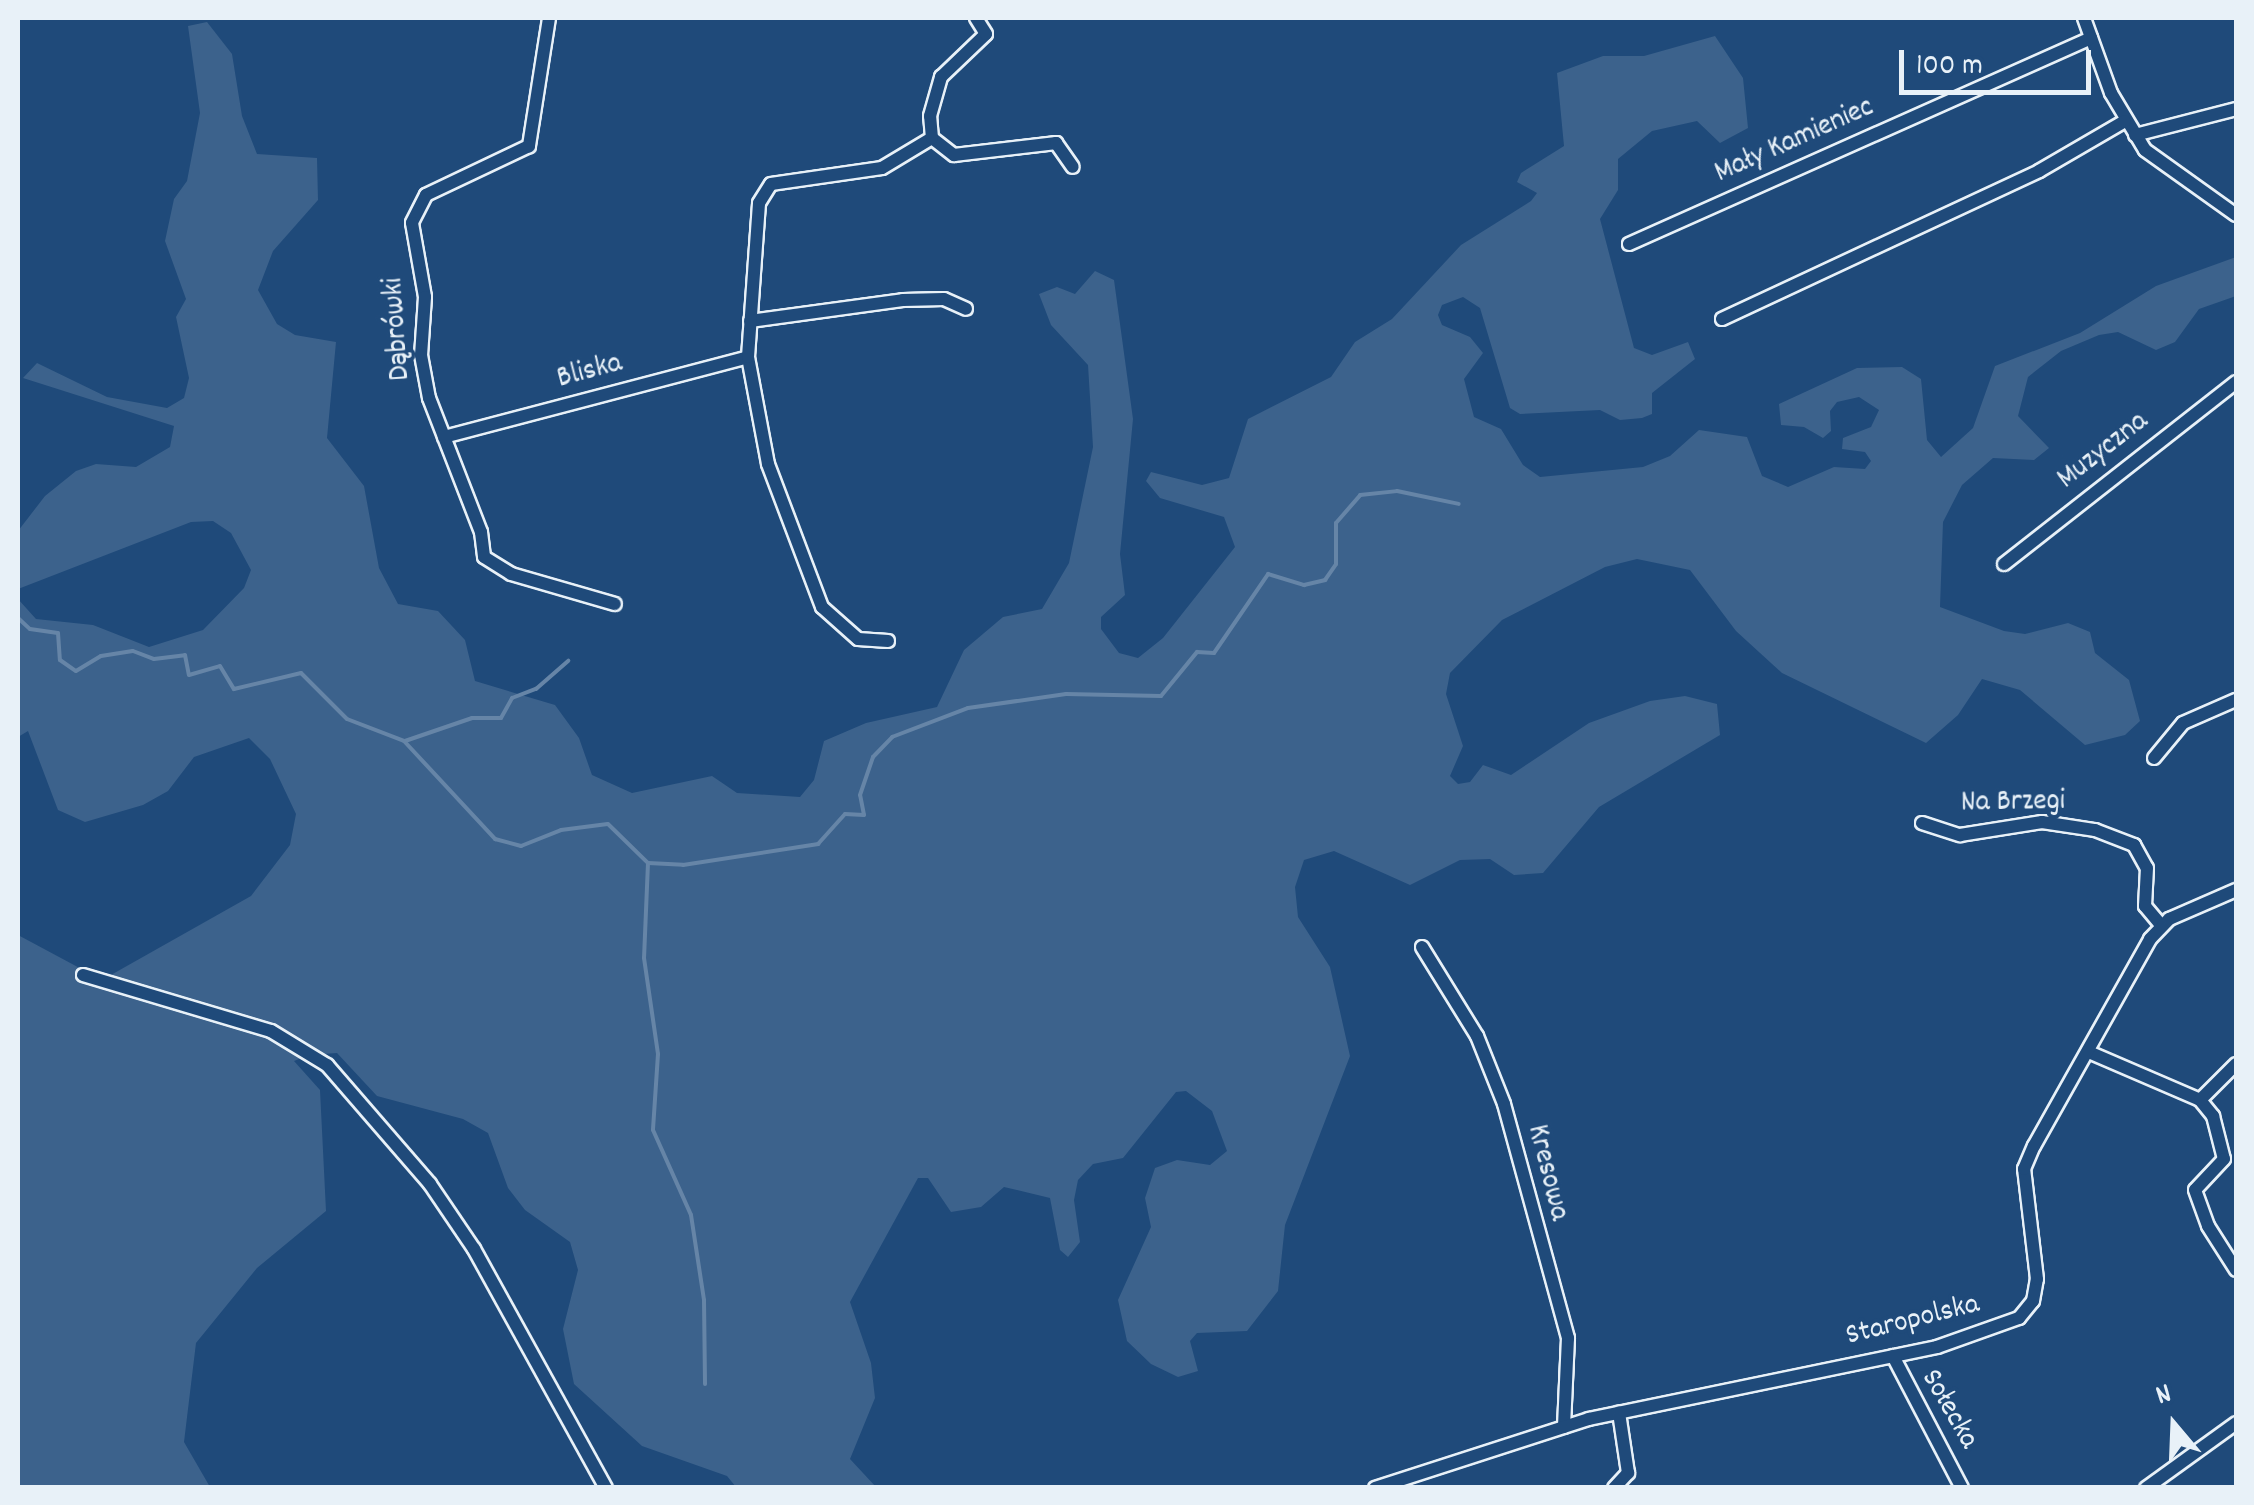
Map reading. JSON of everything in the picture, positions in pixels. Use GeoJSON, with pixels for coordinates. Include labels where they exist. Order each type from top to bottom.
{"type":"FeatureCollection","features":[{"type":"Feature","properties":{"kind":"street","name":"Dąbrówki"},"geometry":{"type":"LineString","coordinates":[[549,18],[529,146],[426,196],[412,223],[426,297],[421,355],[444,437],[482,532],[484,557],[511,574],[615,604]]}},
{"type":"Feature","properties":{"kind":"street"},"geometry":{"type":"LineString","coordinates":[[976,18],[986,34],[941,77],[930,116],[932,138],[954,155],[1056,143],[1073,167]]}},
{"type":"Feature","properties":{"kind":"street"},"geometry":{"type":"LineString","coordinates":[[2084,18],[2134,135],[2189,186],[2236,215]]}},
{"type":"Feature","properties":{"kind":"street","name":"Mały Kamieniec"},"geometry":{"type":"LineString","coordinates":[[1629,244],[2091,38]]}},
{"type":"Feature","properties":{"kind":"street"},"geometry":{"type":"LineString","coordinates":[[2134,135],[2236,109]]}},
{"type":"Feature","properties":{"kind":"street"},"geometry":{"type":"LineString","coordinates":[[1722,319],[2039,171],[2125,121]]}},
{"type":"Feature","properties":{"kind":"street"},"geometry":{"type":"LineString","coordinates":[[888,641],[858,639],[822,607],[768,464],[748,356],[758,203],[771,184],[882,168],[932,138]]}},
{"type":"Feature","properties":{"kind":"street"},"geometry":{"type":"LineString","coordinates":[[750,321],[903,300],[944,298],[966,309]]}},
{"type":"Feature","properties":{"kind":"street","name":"Bliska"},"geometry":{"type":"LineString","coordinates":[[444,437],[748,356]]}},
{"type":"Feature","properties":{"kind":"street","name":"Muzyczna"},"geometry":{"type":"LineString","coordinates":[[2004,564],[2236,382]]}},
{"type":"Feature","properties":{"kind":"street"},"geometry":{"type":"LineString","coordinates":[[2154,758],[2182,723],[2236,700]]}},
{"type":"Feature","properties":{"kind":"street","name":"Na Brzegi"},"geometry":{"type":"LineString","coordinates":[[1922,824],[1960,834],[2042,822],[2094,830],[2134,845],[2147,868],[2145,906],[2162,926]]}},
{"type":"Feature","properties":{"kind":"street","name":"Staropolska"},"geometry":{"type":"LineString","coordinates":[[1375,1488],[1564,1427],[1893,1356],[1980,1334],[2020,1318],[2033,1300],[2038,1280],[2024,1169],[2162,926],[2199,902],[2236,890]]}},
{"type":"Feature","properties":{"kind":"street","name":"Kresowa"},"geometry":{"type":"LineString","coordinates":[[1422,947],[1477,1036],[1504,1104],[1568,1338],[1564,1427]]}},
{"type":"Feature","properties":{"kind":"street"},"geometry":{"type":"LineString","coordinates":[[82,975],[270,1030],[327,1066],[430,1184],[474,1249],[606,1488]]}},
{"type":"Feature","properties":{"kind":"street"},"geometry":{"type":"LineString","coordinates":[[2091,1053],[2200,1100],[2212,1116],[2224,1159],[2195,1190],[2208,1226],[2236,1270]]}},
{"type":"Feature","properties":{"kind":"street"},"geometry":{"type":"LineString","coordinates":[[2200,1100],[2236,1064]]}},
{"type":"Feature","properties":{"kind":"street","name":"Sołecka"},"geometry":{"type":"LineString","coordinates":[[1893,1356],[1962,1488]]}},
{"type":"Feature","properties":{"kind":"street"},"geometry":{"type":"LineString","coordinates":[[1614,1488],[1628,1473],[1619,1413]]}},
{"type":"Feature","properties":{"kind":"street"},"geometry":{"type":"LineString","coordinates":[[2146,1488],[2236,1423]]}},
{"type":"Feature","properties":{"kind":"shaded area"},"geometry":{"type":"Polygon","coordinates":[[[207,22],[232,54],[242,116],[257,154],[317,158],[318,200],[273,251],[258,290],[277,324],[295,335],[336,342],[327,438],[364,486],[379,568],[398,604],[438,611],[465,640],[475,681],[555,705],[579,738],[592,775],[632,793],[712,776],[737,793],[800,797],[814,780],[824,741],[866,723],[937,707],[964,650],[1003,617],[1042,609],[1069,563],[1093,447],[1088,365],[1051,325],[1039,294],[1057,287],[1075,294],[1095,271],[1114,280],[1133,419],[1120,554],[1125,595],[1101,617],[1101,629],[1119,653],[1138,658],[1163,638],[1235,547],[1224,517],[1160,498],[1146,481],[1151,472],[1202,485],[1229,478],[1248,419],[1331,377],[1355,342],[1392,319],[1461,245],[1531,201],[1537,193],[1517,182],[1521,173],[1564,146],[1557,73],[1603,56],[1644,56],[1715,36],[1743,78],[1748,128],[1720,143],[1697,121],[1652,131],[1618,159],[1618,190],[1600,219],[1634,348],[1652,355],[1688,342],[1695,359],[1652,393],[1652,414],[1642,418],[1620,420],[1600,410],[1520,414],[1510,408],[1480,308],[1463,297],[1442,305],[1438,315],[1442,325],[1470,337],[1483,353],[1464,379],[1474,417],[1501,429],[1523,465],[1540,477],[1643,467],[1670,456],[1699,430],[1747,437],[1762,476],[1788,487],[1834,467],[1865,469],[1871,461],[1865,452],[1842,449],[1843,438],[1871,427],[1879,410],[1859,397],[1837,402],[1830,411],[1831,431],[1823,438],[1804,427],[1781,425],[1779,404],[1857,368],[1902,367],[1921,379],[1927,440],[1941,457],[1973,428],[1995,366],[2080,333],[2156,286],[2236,257],[2236,296],[2199,309],[2175,342],[2156,350],[2118,332],[2099,335],[2061,351],[2028,377],[2018,416],[2049,448],[2034,460],[1993,458],[1962,485],[1943,522],[1940,607],[2004,631],[2025,634],[2068,623],[2090,632],[2095,653],[2129,680],[2140,721],[2125,735],[2085,745],[2020,690],[1982,679],[1958,715],[1926,743],[1782,673],[1736,631],[1690,570],[1637,559],[1605,567],[1502,620],[1450,673],[1446,694],[1463,746],[1450,776],[1458,784],[1470,782],[1483,765],[1511,775],[1589,723],[1650,701],[1685,696],[1717,704],[1720,735],[1599,807],[1543,873],[1514,875],[1490,859],[1460,860],[1410,885],[1334,851],[1304,860],[1295,887],[1298,917],[1330,967],[1350,1056],[1285,1225],[1278,1291],[1247,1331],[1197,1333],[1190,1341],[1198,1371],[1178,1377],[1151,1364],[1127,1341],[1118,1300],[1151,1227],[1145,1198],[1155,1168],[1177,1160],[1210,1165],[1227,1151],[1212,1111],[1186,1091],[1176,1092],[1123,1158],[1093,1164],[1078,1180],[1074,1200],[1080,1242],[1068,1257],[1060,1250],[1050,1198],[1004,1187],[981,1207],[951,1212],[928,1178],[918,1178],[850,1302],[871,1363],[875,1398],[850,1459],[876,1487],[736,1487],[727,1476],[642,1446],[574,1384],[563,1329],[578,1270],[570,1242],[525,1210],[508,1188],[488,1133],[463,1119],[377,1096],[337,1053],[309,1055],[294,1061],[320,1090],[326,1211],[257,1268],[196,1343],[184,1442],[210,1487],[18,1487],[18,935],[102,980],[251,896],[290,845],[296,814],[270,759],[249,738],[194,757],[168,791],[143,805],[85,822],[58,810],[28,731],[18,737],[18,599],[36,619],[93,625],[149,647],[203,630],[244,588],[251,570],[231,533],[213,521],[191,522],[18,589],[18,531],[45,496],[76,471],[96,464],[136,467],[170,447],[174,426],[23,378],[37,363],[107,397],[167,408],[184,398],[189,378],[176,317],[186,299],[165,241],[174,199],[187,181],[200,113],[188,26],[207,22]]]}},
{"type":"Feature","properties":{"kind":"waterway"},"geometry":{"type":"LineString","coordinates":[[648,863],[683,865],[818,844],[845,814],[864,815],[860,795],[873,757],[892,737],[968,708],[1066,694],[1161,696],[1197,652],[1214,653],[1268,574],[1304,585],[1325,580],[1336,564],[1336,523],[1360,495],[1397,491],[1459,504]]}},
{"type":"Feature","properties":{"kind":"waterway"},"geometry":{"type":"LineString","coordinates":[[18,618],[30,629],[58,633],[60,660],[76,671],[101,656],[133,651],[154,659],[185,655],[189,675],[220,666],[234,689],[301,673],[347,719],[404,741],[495,839],[521,846],[561,830],[608,824],[648,863],[644,958],[658,1054],[653,1130],[691,1215],[704,1300],[705,1384]]}},
{"type":"Feature","properties":{"kind":"waterway"},"geometry":{"type":"LineString","coordinates":[[405,741],[472,718],[501,718],[512,698],[536,689],[568,661]]}}]}
